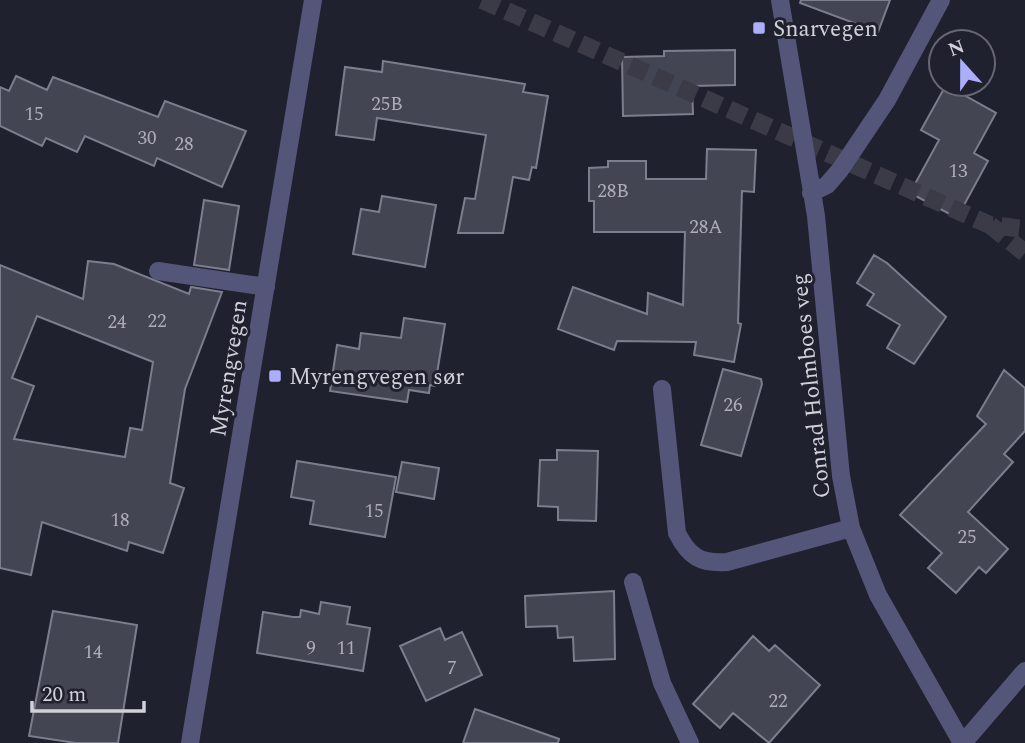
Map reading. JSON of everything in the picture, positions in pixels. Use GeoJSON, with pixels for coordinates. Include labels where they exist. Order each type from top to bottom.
{"type":"FeatureCollection","features":[{"type":"Feature","properties":{"kind":"street","name":"Myrengvegen"},"geometry":{"type":"LineString","coordinates":[[190,743],[313,0]]}},
{"type":"Feature","properties":{"kind":"street","name":"Conrad Holmboes veg"},"geometry":{"type":"LineString","coordinates":[[780,0],[821,261],[841,476],[851,528],[878,594],[962,743]]}},
{"type":"Feature","properties":{"kind":"street"},"geometry":{"type":"LineString","coordinates":[[811,193],[827,185],[887,100],[940,0]]}},
{"type":"Feature","properties":{"kind":"street"},"geometry":{"type":"LineString","coordinates":[[158,271],[266,287]]}},
{"type":"Feature","properties":{"kind":"street"},"geometry":{"type":"LineString","coordinates":[[662,389],[677,533],[687,551],[698,560],[710,564],[727,562],[851,528]]}},
{"type":"Feature","properties":{"kind":"street"},"geometry":{"type":"LineString","coordinates":[[633,582],[662,683],[690,743]]}},
{"type":"Feature","properties":{"kind":"street"},"geometry":{"type":"LineString","coordinates":[[962,743],[1025,671]]}},
{"type":"Feature","properties":{"kind":"building"},"geometry":{"type":"Polygon","coordinates":[[[801,0],[890,0],[878,32],[800,3],[801,0]]]}},
{"type":"Feature","properties":{"kind":"building"},"geometry":{"type":"Polygon","coordinates":[[[735,50],[735,85],[692,86],[693,114],[623,116],[622,57],[664,56],[664,51],[735,50]]]}},
{"type":"Feature","properties":{"kind":"building"},"geometry":{"type":"Polygon","coordinates":[[[383,61],[525,84],[523,92],[548,96],[536,168],[532,167],[529,180],[513,177],[503,233],[458,233],[465,198],[475,199],[486,135],[377,118],[374,140],[336,135],[345,67],[382,72],[383,61]]]}},
{"type":"Feature","properties":{"kind":"building"},"geometry":{"type":"Polygon","coordinates":[[[16,76],[47,90],[53,77],[158,117],[165,101],[246,131],[222,187],[157,158],[154,166],[85,136],[77,152],[46,138],[42,146],[0,126],[0,87],[9,91],[16,76]]]}},
{"type":"Feature","properties":{"kind":"building"},"geometry":{"type":"Polygon","coordinates":[[[939,98],[969,98],[996,113],[974,153],[988,161],[957,218],[910,193],[939,140],[921,130],[939,98]]]}},
{"type":"Feature","properties":{"kind":"building"},"geometry":{"type":"Polygon","coordinates":[[[707,149],[756,150],[754,192],[742,191],[738,323],[741,324],[734,362],[694,355],[696,342],[617,341],[614,350],[558,329],[573,287],[647,314],[648,293],[683,305],[685,232],[594,232],[594,201],[589,201],[589,168],[608,167],[608,161],[646,161],[646,179],[706,179],[707,149]]]}},
{"type":"Feature","properties":{"kind":"building"},"geometry":{"type":"Polygon","coordinates":[[[382,196],[436,205],[425,267],[353,254],[361,209],[379,212],[382,196]]]}},
{"type":"Feature","properties":{"kind":"building"},"geometry":{"type":"Polygon","coordinates":[[[204,200],[239,206],[229,270],[194,265],[204,200]]]}},
{"type":"Feature","properties":{"kind":"building"},"geometry":{"type":"Polygon","coordinates":[[[874,255],[887,263],[946,317],[914,364],[887,348],[900,325],[867,305],[874,294],[857,283],[874,255]]]}},
{"type":"Feature","properties":{"kind":"building"},"geometry":{"type":"Polygon","coordinates":[[[88,261],[114,264],[189,294],[191,287],[222,292],[185,389],[170,483],[184,488],[163,553],[129,542],[127,551],[42,522],[31,575],[0,568],[0,265],[83,299],[88,261]],[[37,316],[12,378],[34,386],[14,439],[125,457],[130,428],[142,430],[153,362],[37,316]]]}},
{"type":"Feature","properties":{"kind":"building"},"geometry":{"type":"Polygon","coordinates":[[[404,318],[445,324],[435,386],[430,385],[429,393],[409,390],[407,402],[330,391],[337,345],[359,349],[361,333],[401,338],[404,318]]]}},
{"type":"Feature","properties":{"kind":"building"},"geometry":{"type":"Polygon","coordinates":[[[723,369],[761,379],[762,384],[741,456],[701,445],[723,369]]]}},
{"type":"Feature","properties":{"kind":"building"},"geometry":{"type":"Polygon","coordinates":[[[1004,370],[1025,388],[1025,431],[1004,454],[1013,462],[968,512],[1008,549],[986,573],[979,567],[956,593],[928,568],[942,553],[900,515],[986,424],[977,416],[1004,370]]]}},
{"type":"Feature","properties":{"kind":"building"},"geometry":{"type":"Polygon","coordinates":[[[557,450],[598,451],[596,521],[558,520],[558,507],[538,506],[540,460],[557,460],[557,450]]]}},
{"type":"Feature","properties":{"kind":"building"},"geometry":{"type":"Polygon","coordinates":[[[297,461],[396,477],[385,537],[310,524],[314,501],[291,497],[297,461]]]}},
{"type":"Feature","properties":{"kind":"building"},"geometry":{"type":"Polygon","coordinates":[[[402,462],[439,468],[434,499],[396,492],[402,462]]]}},
{"type":"Feature","properties":{"kind":"building"},"geometry":{"type":"Polygon","coordinates":[[[614,591],[615,659],[574,661],[573,637],[558,638],[557,626],[526,627],[525,596],[614,591]]]}},
{"type":"Feature","properties":{"kind":"building"},"geometry":{"type":"Polygon","coordinates":[[[321,602],[350,607],[347,624],[370,628],[363,671],[257,653],[263,612],[293,617],[300,617],[301,610],[319,614],[321,602]]]}},
{"type":"Feature","properties":{"kind":"building"},"geometry":{"type":"Polygon","coordinates":[[[53,611],[137,625],[118,743],[76,743],[29,736],[53,611]]]}},
{"type":"Feature","properties":{"kind":"building"},"geometry":{"type":"Polygon","coordinates":[[[440,628],[445,640],[462,632],[482,675],[426,701],[400,646],[440,628]]]}},
{"type":"Feature","properties":{"kind":"building"},"geometry":{"type":"Polygon","coordinates":[[[753,636],[769,651],[775,645],[820,685],[769,743],[733,713],[720,728],[693,704],[753,636]]]}},
{"type":"Feature","properties":{"kind":"building"},"geometry":{"type":"Polygon","coordinates":[[[475,709],[559,739],[558,743],[463,743],[475,709]]]}},
{"type":"Feature","properties":{"kind":"tunnel"},"geometry":{"type":"LineString","coordinates":[[482,0],[990,225],[1025,229]]}},
{"type":"Feature","properties":{"kind":"tunnel"},"geometry":{"type":"LineString","coordinates":[[990,225],[1025,253]]}},
{"type":"Feature","properties":{"kind":"place","name":"Snarvegen"},"geometry":{"type":"Point","coordinates":[759,28]}},
{"type":"Feature","properties":{"kind":"place","name":"Myrengvegen sør"},"geometry":{"type":"Point","coordinates":[275,376]}}]}
